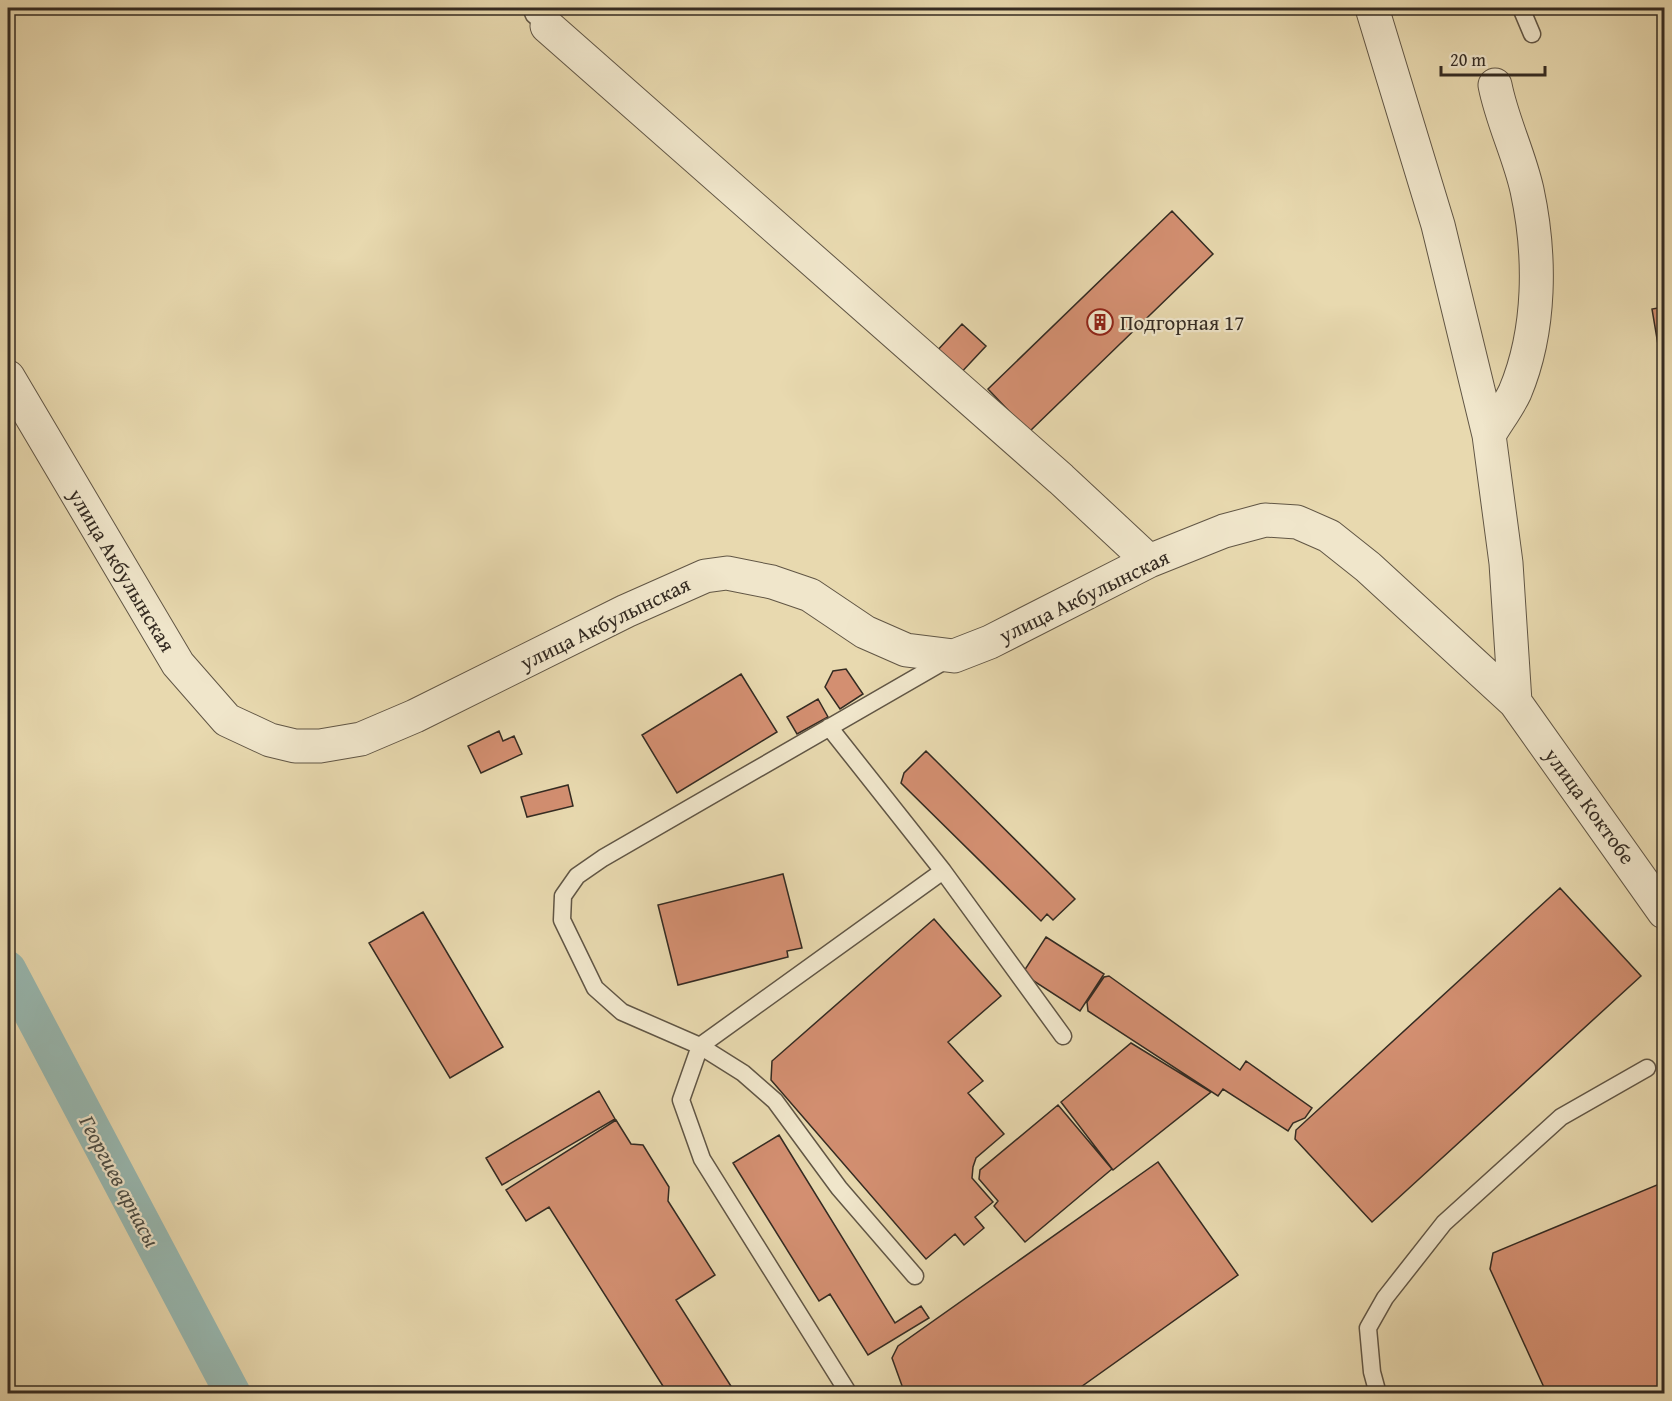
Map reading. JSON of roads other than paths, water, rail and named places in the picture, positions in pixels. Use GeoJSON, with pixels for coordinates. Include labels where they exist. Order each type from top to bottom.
{"type":"FeatureCollection","features":[{"type":"Feature","properties":{"kind":"street"},"geometry":{"type":"LineString","coordinates":[[1372,8],[1438,225],[1489,435],[1506,563],[1515,702]]}},
{"type":"Feature","properties":{"kind":"street"},"geometry":{"type":"LineString","coordinates":[[539,17],[1062,479],[1149,561]]}},
{"type":"Feature","properties":{"kind":"street"},"geometry":{"type":"LineString","coordinates":[[1489,435],[1515,392],[1533,329],[1537,254],[1526,188],[1500,111],[1495,85]]}},
{"type":"Feature","properties":{"kind":"street","name":"улица Акбулынская"},"geometry":{"type":"LineString","coordinates":[[8,377],[178,664],[227,720],[270,740],[295,746],[320,746],[360,739],[415,716],[691,581],[727,573],[772,582],[810,595],[865,632],[906,650],[954,656],[990,642],[1149,561],[1224,531],[1265,520],[1297,522],[1329,536],[1368,567],[1515,702]]}},
{"type":"Feature","properties":{"kind":"street","name":"улица Коктобе"},"geometry":{"type":"LineString","coordinates":[[1515,702],[1665,912]]}},
{"type":"Feature","properties":{"kind":"lane"},"geometry":{"type":"LineString","coordinates":[[1521,8],[1532,34]]}},
{"type":"Feature","properties":{"kind":"lane"},"geometry":{"type":"LineString","coordinates":[[915,1276],[839,1188],[775,1101],[743,1074],[700,1046],[622,1012],[596,988],[562,920],[563,896],[578,876],[603,858],[954,656]]}},
{"type":"Feature","properties":{"kind":"lane"},"geometry":{"type":"LineString","coordinates":[[829,727],[943,871],[1063,1036]]}},
{"type":"Feature","properties":{"kind":"lane"},"geometry":{"type":"LineString","coordinates":[[849,1394],[702,1159],[681,1100],[700,1046],[943,871]]}},
{"type":"Feature","properties":{"kind":"lane"},"geometry":{"type":"LineString","coordinates":[[1378,1394],[1372,1372],[1368,1328],[1385,1298],[1444,1224],[1561,1117],[1647,1068]]}},
{"type":"Feature","properties":{"kind":"waterway","name":"Георгиев арнасы"},"geometry":{"type":"LineString","coordinates":[[8,969],[233,1394]]}},
{"type":"Feature","properties":{"kind":"place","name":"Подгорная 17"},"geometry":{"type":"Point","coordinates":[1100,322]}}]}
